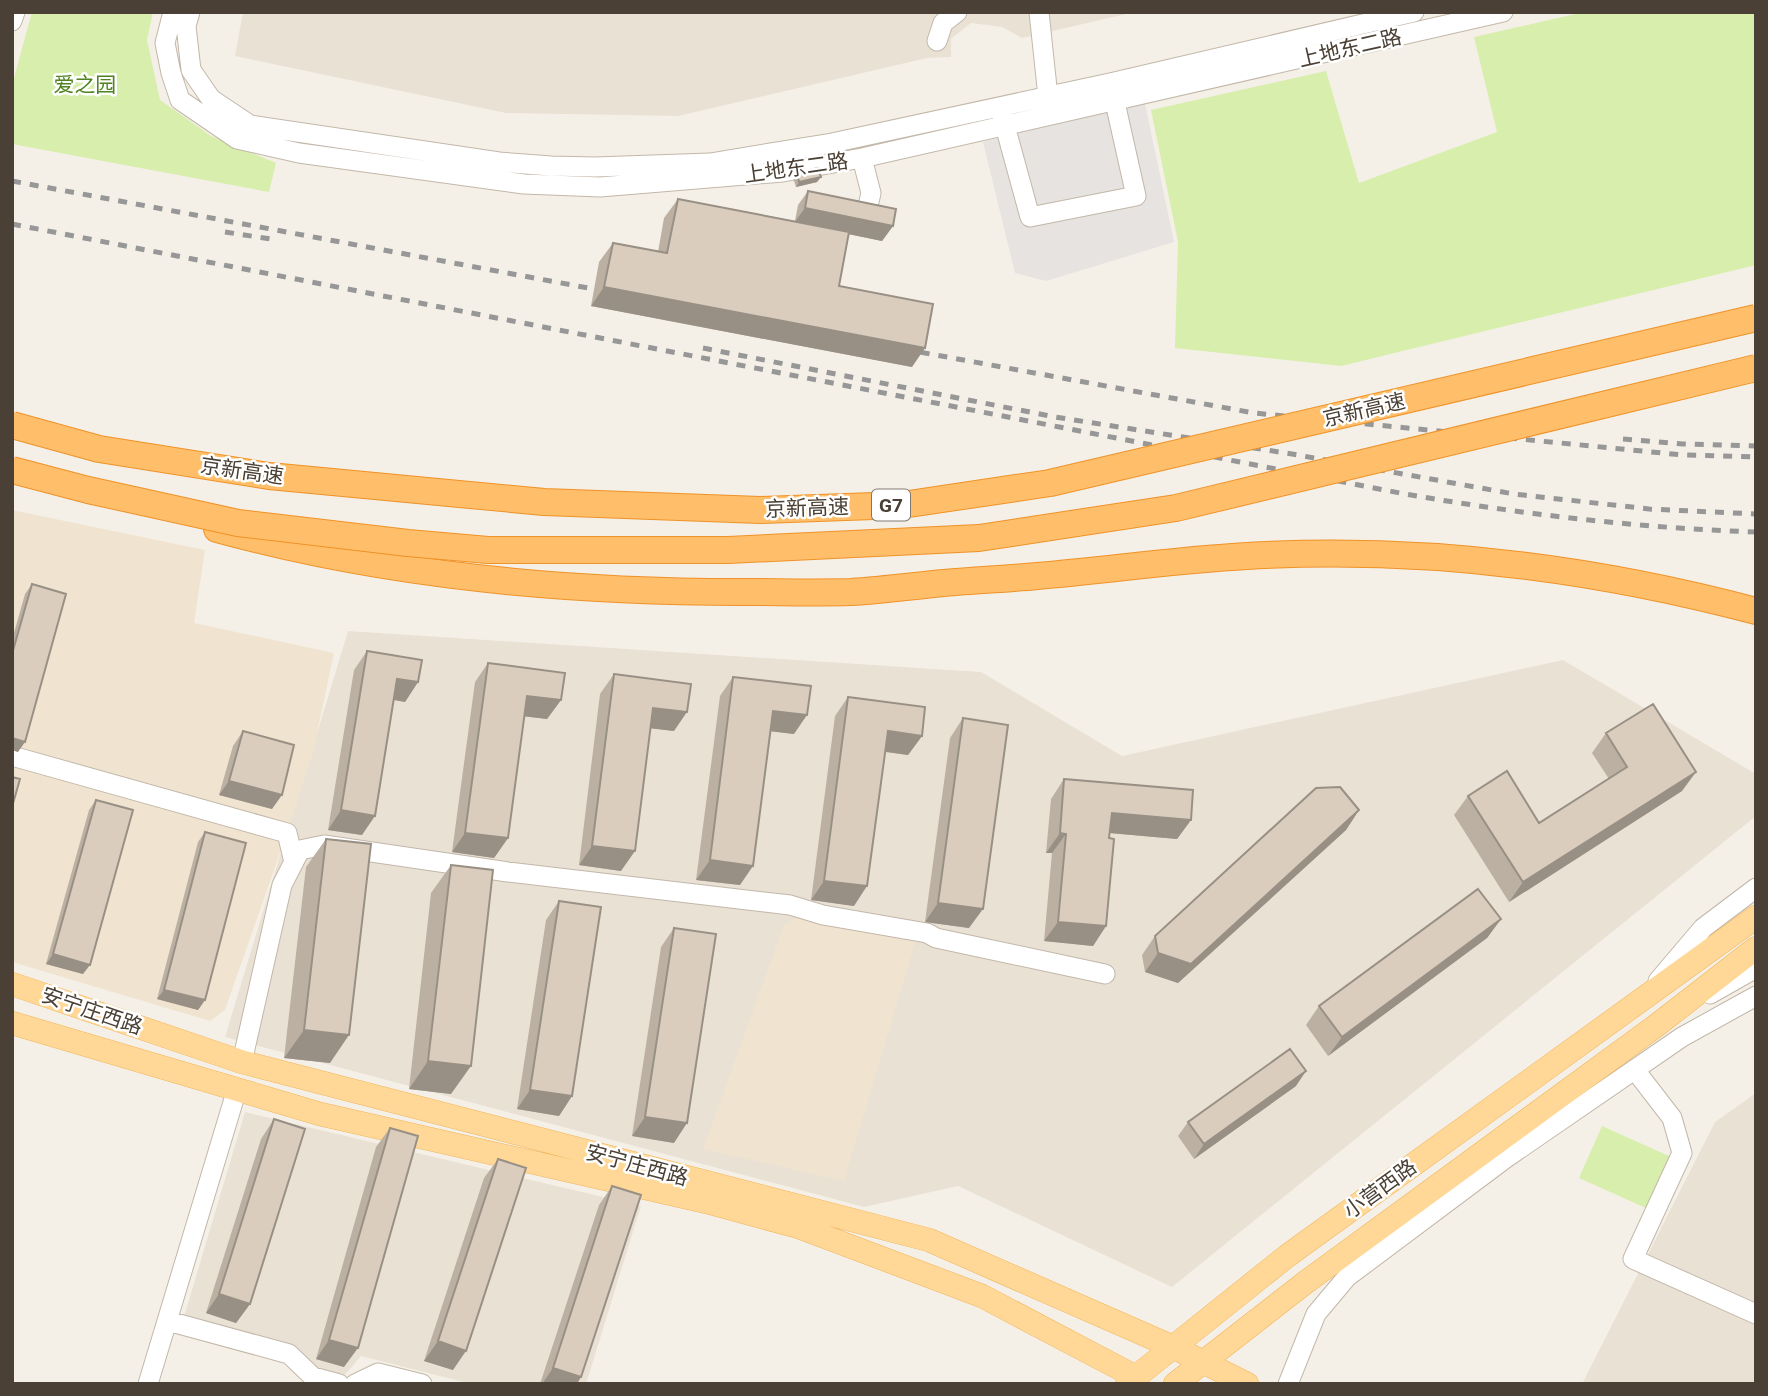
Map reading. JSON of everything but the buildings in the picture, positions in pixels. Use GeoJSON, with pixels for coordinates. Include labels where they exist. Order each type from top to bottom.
{"type":"FeatureCollection","features":[{"type":"Feature","properties":{"kind":"highway","name":"京新高速"},"geometry":{"type":"LineString","coordinates":[[12,425],[99,449],[269,476],[544,502],[760,510],[902,505],[1050,484],[1756,318]]}},
{"type":"Feature","properties":{"kind":"highway","name":"京新高速"},"geometry":{"type":"LineString","coordinates":[[12,470],[88,490],[238,523],[408,544],[488,550],[728,550],[979,538],[1176,508],[1756,368]]}},
{"type":"Feature","properties":{"kind":"highway"},"geometry":{"type":"LineString","coordinates":[[88,490],[285,547],[407,569],[484,579],[586,587],[683,592],[851,592],[1217,558],[1368,553],[1441,557],[1568,571],[1674,590],[1756,611]]}},
{"type":"Feature","properties":{"kind":"main road","name":"小营西路"},"geometry":{"type":"LineString","coordinates":[[1138,1382],[1173,1347],[1287,1256],[1756,917]]}},
{"type":"Feature","properties":{"kind":"main road","name":"小营西路"},"geometry":{"type":"LineString","coordinates":[[1175,1384],[1500,1150],[1756,948]]}},
{"type":"Feature","properties":{"kind":"main road","name":"安宁庄西路"},"geometry":{"type":"LineString","coordinates":[[12,984],[242,1062],[929,1240],[1173,1347],[1247,1384]]}},
{"type":"Feature","properties":{"kind":"main road"},"geometry":{"type":"LineString","coordinates":[[12,1023],[320,1114],[707,1202],[799,1227],[982,1296],[1138,1382]]}},
{"type":"Feature","properties":{"kind":"street"},"geometry":{"type":"LineString","coordinates":[[12,21],[15,12]]}},
{"type":"Feature","properties":{"kind":"street","name":"上地东二路"},"geometry":{"type":"LineString","coordinates":[[173,12],[165,43],[180,100],[237,139],[299,153],[524,184],[600,187],[783,172],[862,158],[1002,117],[1503,12]]}},
{"type":"Feature","properties":{"kind":"street","name":"上地东二路"},"geometry":{"type":"LineString","coordinates":[[190,12],[186,26],[191,69],[211,99],[250,125],[510,163],[596,167],[710,163],[1002,117],[1048,97],[1112,92],[1414,12]]}},
{"type":"Feature","properties":{"kind":"street"},"geometry":{"type":"LineString","coordinates":[[937,41],[943,23],[957,12]]}},
{"type":"Feature","properties":{"kind":"street"},"geometry":{"type":"LineString","coordinates":[[1039,12],[1048,97]]}},
{"type":"Feature","properties":{"kind":"street"},"geometry":{"type":"LineString","coordinates":[[1002,117],[1030,217],[1136,196],[1112,92]]}},
{"type":"Feature","properties":{"kind":"street"},"geometry":{"type":"LineString","coordinates":[[862,158],[871,192],[865,219]]}},
{"type":"Feature","properties":{"kind":"street"},"geometry":{"type":"LineString","coordinates":[[12,756],[287,833],[294,862]]}},
{"type":"Feature","properties":{"kind":"street"},"geometry":{"type":"LineString","coordinates":[[242,1062],[282,885],[300,850],[324,845],[508,872],[790,905],[823,915],[927,933],[936,938],[1105,974]]}},
{"type":"Feature","properties":{"kind":"street","name":"小营西路"},"geometry":{"type":"LineString","coordinates":[[1639,1003],[1703,928],[1756,888]]}},
{"type":"Feature","properties":{"kind":"street","name":"小营西路"},"geometry":{"type":"LineString","coordinates":[[1657,1025],[1756,968]]}},
{"type":"Feature","properties":{"kind":"street"},"geometry":{"type":"LineString","coordinates":[[1288,1384],[1315,1314],[1347,1277],[1500,1150],[1635,1070],[1682,1037],[1756,996]]}},
{"type":"Feature","properties":{"kind":"street"},"geometry":{"type":"LineString","coordinates":[[1635,1070],[1672,1118],[1682,1153],[1633,1259],[1756,1314]]}},
{"type":"Feature","properties":{"kind":"street"},"geometry":{"type":"LineString","coordinates":[[148,1384],[237,1089]]}},
{"type":"Feature","properties":{"kind":"street"},"geometry":{"type":"LineString","coordinates":[[168,1321],[289,1354],[313,1377],[339,1384]]}},
{"type":"Feature","properties":{"kind":"street"},"geometry":{"type":"LineString","coordinates":[[355,1384],[378,1373],[422,1384]]}},
{"type":"Feature","properties":{"kind":"shaded area"},"geometry":{"type":"Polygon","coordinates":[[[243,12],[1135,12],[1022,38],[1002,27],[971,23],[951,39],[951,57],[927,58],[678,116],[506,113],[235,56],[243,12]]]}},
{"type":"Feature","properties":{"kind":"shaded area"},"geometry":{"type":"Polygon","coordinates":[[[1144,99],[1174,242],[1046,281],[1015,273],[983,142],[1144,99]]]}},
{"type":"Feature","properties":{"kind":"shaded area"},"geometry":{"type":"Polygon","coordinates":[[[12,510],[205,550],[194,623],[334,653],[313,752],[287,833],[225,1010],[210,1021],[12,962],[12,510]]]}},
{"type":"Feature","properties":{"kind":"shaded area"},"geometry":{"type":"Polygon","coordinates":[[[348,631],[981,672],[1122,756],[1563,660],[1756,774],[1756,816],[1172,1287],[958,1186],[864,1207],[225,1037],[348,631]]]}},
{"type":"Feature","properties":{"kind":"shaded area"},"geometry":{"type":"Polygon","coordinates":[[[803,914],[916,939],[844,1181],[703,1149],[784,925],[803,914]]]}},
{"type":"Feature","properties":{"kind":"shaded area"},"geometry":{"type":"Polygon","coordinates":[[[1756,1093],[1756,1384],[1582,1384],[1715,1122],[1756,1093]]]}},
{"type":"Feature","properties":{"kind":"shaded area"},"geometry":{"type":"Polygon","coordinates":[[[245,1112],[641,1206],[586,1384],[471,1384],[361,1356],[344,1376],[309,1365],[298,1349],[183,1320],[245,1112]]]}},
{"type":"Feature","properties":{"kind":"green space","name":"爱之园"},"geometry":{"type":"Polygon","coordinates":[[[32,12],[153,12],[147,40],[160,100],[211,136],[276,163],[269,192],[12,144],[12,85],[32,12]]]}},
{"type":"Feature","properties":{"kind":"green space"},"geometry":{"type":"Polygon","coordinates":[[[1584,12],[1756,12],[1756,265],[1341,366],[1175,348],[1178,242],[1151,110],[1326,71],[1359,183],[1497,132],[1474,37],[1584,12]]]}},
{"type":"Feature","properties":{"kind":"green space"},"geometry":{"type":"Polygon","coordinates":[[[1602,1126],[1671,1157],[1648,1209],[1579,1178],[1602,1126]]]}},
{"type":"Feature","properties":{"kind":"railway"},"geometry":{"type":"LineString","coordinates":[[12,181],[615,293]]}},
{"type":"Feature","properties":{"kind":"railway"},"geometry":{"type":"LineString","coordinates":[[12,224],[1405,494],[1580,519],[1756,532]]}},
{"type":"Feature","properties":{"kind":"railway"},"geometry":{"type":"LineString","coordinates":[[225,232],[277,240]]}},
{"type":"Feature","properties":{"kind":"railway"},"geometry":{"type":"LineString","coordinates":[[703,348],[1055,417],[1292,454],[1514,494],[1649,509],[1756,514]]}},
{"type":"Feature","properties":{"kind":"railway"},"geometry":{"type":"LineString","coordinates":[[903,349],[1254,413],[1683,455],[1756,457]]}},
{"type":"Feature","properties":{"kind":"railway"},"geometry":{"type":"LineString","coordinates":[[1623,439],[1756,446]]}}]}
